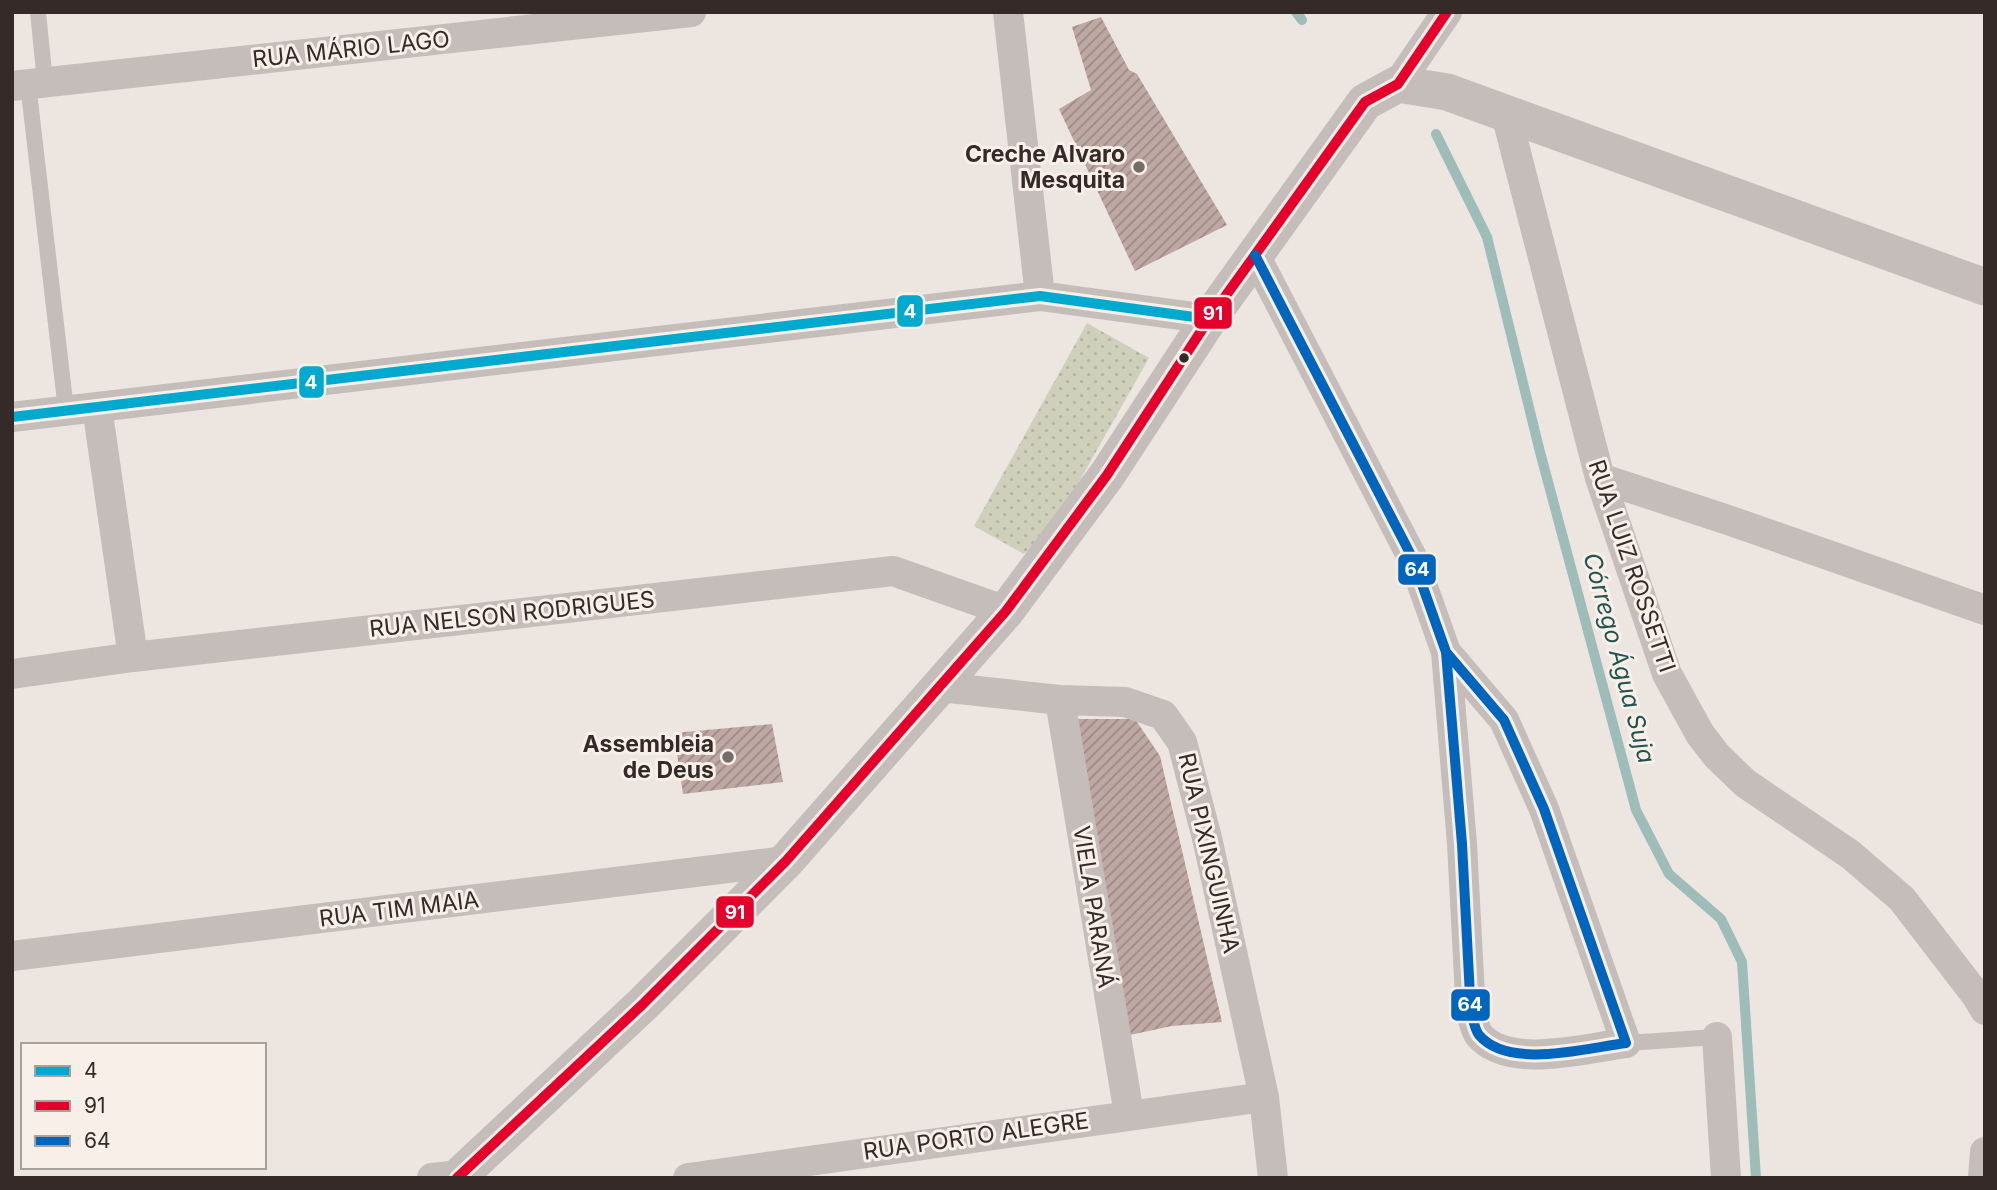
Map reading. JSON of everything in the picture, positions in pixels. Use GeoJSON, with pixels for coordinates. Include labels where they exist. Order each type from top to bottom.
{"type":"FeatureCollection","features":[{"type":"Feature","properties":{"kind":"street","name":"RUA MÁRIO LAGO"},"geometry":{"type":"LineString","coordinates":[[28,84],[691,12]]}},
{"type":"Feature","properties":{"kind":"street"},"geometry":{"type":"LineString","coordinates":[[1008,12],[1040,296]]}},
{"type":"Feature","properties":{"kind":"street"},"geometry":{"type":"LineString","coordinates":[[450,1177],[642,1005],[786,861],[1006,611],[1107,475],[1209,319],[1365,102],[1398,84],[1447,12]]}},
{"type":"Feature","properties":{"kind":"street"},"geometry":{"type":"LineString","coordinates":[[1398,84],[1447,92],[1985,287]]}},
{"type":"Feature","properties":{"kind":"street","name":"RUA LUIZ ROSSETTI"},"geometry":{"type":"LineString","coordinates":[[1506,114],[1601,478],[1667,674],[1700,734],[1717,756],[1745,783],[1851,855],[1902,899],[1985,1010]]}},
{"type":"Feature","properties":{"kind":"street"},"geometry":{"type":"LineString","coordinates":[[1255,255],[1413,559],[1446,652],[1462,844],[1472,1015],[1478,1034],[1493,1046],[1527,1056],[1626,1043],[1544,809],[1504,720],[1446,652]]}},
{"type":"Feature","properties":{"kind":"street"},"geometry":{"type":"LineString","coordinates":[[12,417],[1040,296],[1209,319]]}},
{"type":"Feature","properties":{"kind":"street"},"geometry":{"type":"LineString","coordinates":[[97,407],[133,657]]}},
{"type":"Feature","properties":{"kind":"street"},"geometry":{"type":"LineString","coordinates":[[1601,478],[1985,610]]}},
{"type":"Feature","properties":{"kind":"street","name":"RUA NELSON RODRIGUES"},"geometry":{"type":"LineString","coordinates":[[12,674],[133,657],[893,571],[1006,611]]}},
{"type":"Feature","properties":{"kind":"street","name":"RUA PIXINGUINHA"},"geometry":{"type":"LineString","coordinates":[[940,687],[1060,700],[1125,702],[1163,715],[1182,742],[1207,838],[1264,1097],[1273,1178]]}},
{"type":"Feature","properties":{"kind":"street","name":"VIELA PARANÁ"},"geometry":{"type":"LineString","coordinates":[[1060,700],[1129,1114]]}},
{"type":"Feature","properties":{"kind":"street","name":"RUA TIM MAIA"},"geometry":{"type":"LineString","coordinates":[[12,956],[786,861]]}},
{"type":"Feature","properties":{"kind":"street"},"geometry":{"type":"LineString","coordinates":[[1717,1037],[1726,1178]]}},
{"type":"Feature","properties":{"kind":"street","name":"RUA PORTO ALEGRE"},"geometry":{"type":"LineString","coordinates":[[688,1178],[1264,1097]]}},
{"type":"Feature","properties":{"kind":"street"},"geometry":{"type":"LineString","coordinates":[[1983,1178],[1985,1152]]}},
{"type":"Feature","properties":{"kind":"lane"},"geometry":{"type":"LineString","coordinates":[[38,12],[28,84],[66,410]]}},
{"type":"Feature","properties":{"kind":"lane"},"geometry":{"type":"LineString","coordinates":[[1626,1043],[1717,1037]]}},
{"type":"Feature","properties":{"kind":"green space"},"geometry":{"type":"Polygon","coordinates":[[[1087,323],[1149,358],[1054,526],[1024,554],[974,526],[1087,323]]]}},
{"type":"Feature","properties":{"kind":"building","name":"Creche Alvaro Mesquita"},"geometry":{"type":"Polygon","coordinates":[[[1101,17],[1129,70],[1137,74],[1227,225],[1135,271],[1059,109],[1091,90],[1072,27],[1101,17]]]}},
{"type":"Feature","properties":{"kind":"building"},"geometry":{"type":"Polygon","coordinates":[[[1072,719],[1135,719],[1160,756],[1222,1022],[1172,1026],[1125,1036],[1072,719]]]}},
{"type":"Feature","properties":{"kind":"building","name":"Assembleia de Deus"},"geometry":{"type":"Polygon","coordinates":[[[772,724],[783,782],[683,794],[674,733],[772,724]]]}},
{"type":"Feature","properties":{"kind":"waterway","name":"Córrego Água Suja"},"geometry":{"type":"LineString","coordinates":[[1296,12],[1302,20]]}},
{"type":"Feature","properties":{"kind":"waterway","name":"Córrego Água Suja"},"geometry":{"type":"LineString","coordinates":[[1436,134],[1487,237],[1540,452],[1636,810],[1669,874],[1721,919],[1742,962],[1756,1178]]}},
{"type":"Feature","properties":{"kind":"transit line","name":"91"},"geometry":{"type":"LineString","coordinates":[[457,1178],[642,1005],[786,861],[1006,611],[1107,475],[1209,319],[1365,102],[1398,84],[1447,12]]}},
{"type":"Feature","properties":{"kind":"transit line","name":"64"},"geometry":{"type":"LineString","coordinates":[[1255,255],[1413,559],[1446,652],[1504,720],[1544,809],[1626,1043],[1570,1052],[1528,1054],[1509,1052],[1492,1046],[1476,1031],[1471,1015],[1462,844],[1446,652]]}},
{"type":"Feature","properties":{"kind":"transit line","name":"4"},"geometry":{"type":"LineString","coordinates":[[12,417],[1040,296],[1209,319]]}},
{"type":"Feature","properties":{"kind":"place","name":"Creche Alvaro Mesquita"},"geometry":{"type":"Point","coordinates":[1139,167]}},
{"type":"Feature","properties":{"kind":"place","name":"Assembleia de Deus"},"geometry":{"type":"Point","coordinates":[728,757]}}]}
